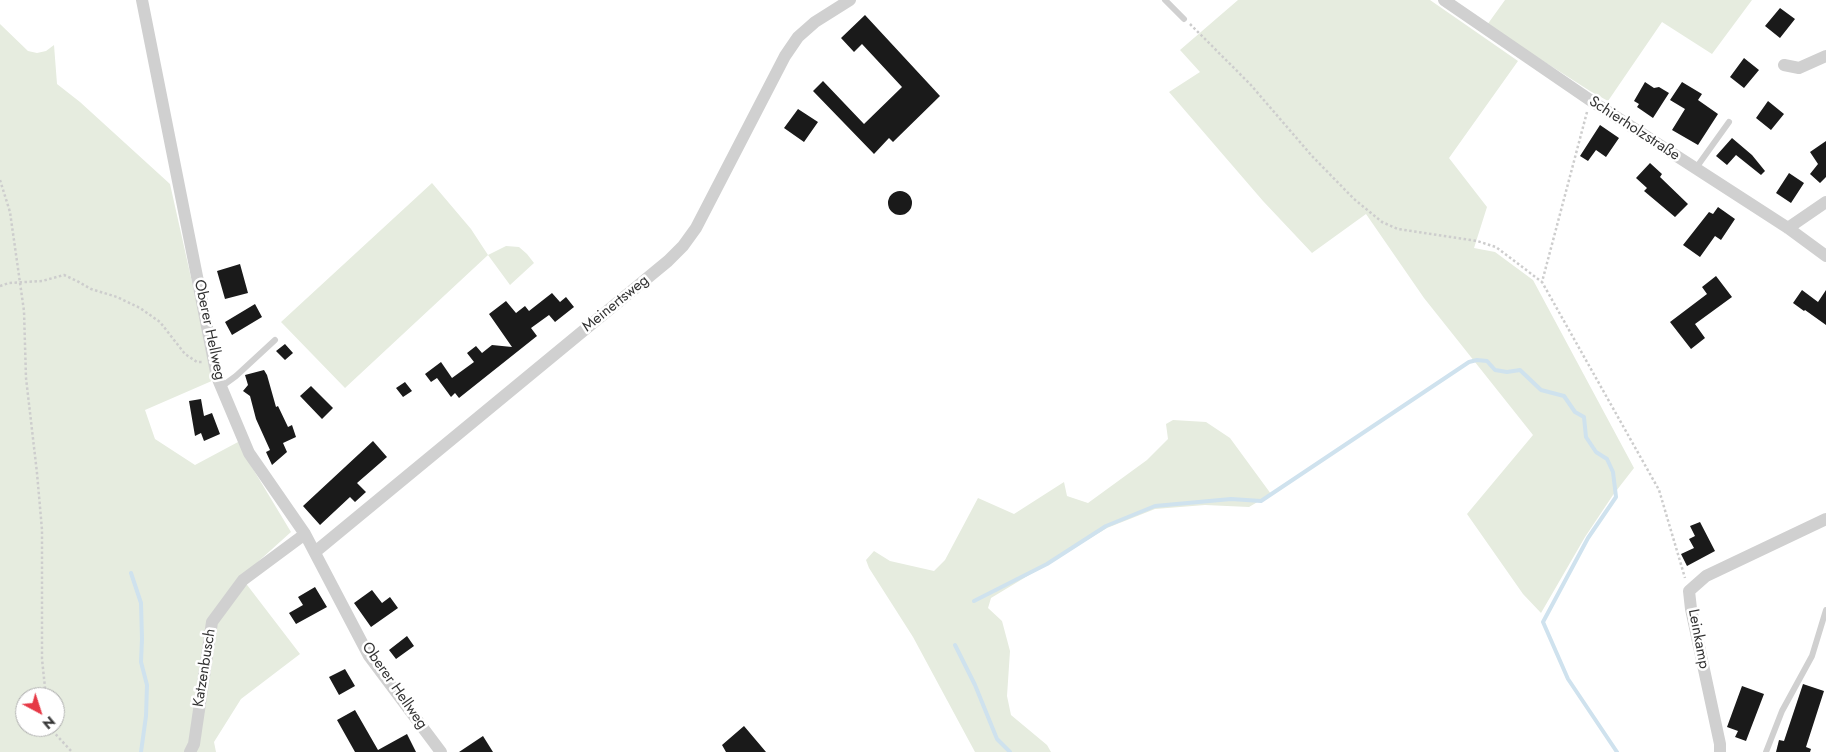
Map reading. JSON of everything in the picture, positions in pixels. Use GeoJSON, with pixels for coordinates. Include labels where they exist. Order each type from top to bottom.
{"type":"FeatureCollection","features":[{"type":"Feature","properties":{"kind":"street","name":"Oberer Hellweg"},"geometry":{"type":"LineString","coordinates":[[142,0],[214,363],[221,387],[249,453],[305,534],[369,656],[441,752]]}},
{"type":"Feature","properties":{"kind":"street","name":"Meinertsweg"},"geometry":{"type":"LineString","coordinates":[[314,552],[668,261],[683,246],[696,228],[785,56],[798,37],[850,0]]}},
{"type":"Feature","properties":{"kind":"street","name":"Schierholzstraße"},"geometry":{"type":"LineString","coordinates":[[1444,0],[1590,100],[1788,228],[1826,256]]}},
{"type":"Feature","properties":{"kind":"street"},"geometry":{"type":"LineString","coordinates":[[1784,66],[1799,68],[1826,56]]}},
{"type":"Feature","properties":{"kind":"street"},"geometry":{"type":"LineString","coordinates":[[1788,228],[1826,202]]}},
{"type":"Feature","properties":{"kind":"street","name":"Leinkamp"},"geometry":{"type":"LineString","coordinates":[[1720,752],[1720,744],[1689,592],[1706,576],[1826,518]]}},
{"type":"Feature","properties":{"kind":"street","name":"Katzenbusch"},"geometry":{"type":"LineString","coordinates":[[190,752],[194,744],[212,622],[242,580],[305,534]]}},
{"type":"Feature","properties":{"kind":"lane"},"geometry":{"type":"LineString","coordinates":[[1165,0],[1184,18]]}},
{"type":"Feature","properties":{"kind":"lane"},"geometry":{"type":"LineString","coordinates":[[1696,168],[1729,122]]}},
{"type":"Feature","properties":{"kind":"lane"},"geometry":{"type":"LineString","coordinates":[[221,387],[236,376],[275,340]]}},
{"type":"Feature","properties":{"kind":"lane"},"geometry":{"type":"LineString","coordinates":[[1766,752],[1782,711],[1812,656],[1826,610]]}},
{"type":"Feature","properties":{"kind":"path"},"geometry":{"type":"LineString","coordinates":[[1184,18],[1250,84],[1312,156],[1354,199],[1382,222],[1398,229],[1477,241],[1496,246],[1542,282],[1659,490],[1689,592]]}},
{"type":"Feature","properties":{"kind":"path"},"geometry":{"type":"LineString","coordinates":[[1542,282],[1590,100]]}},
{"type":"Feature","properties":{"kind":"path"},"geometry":{"type":"LineString","coordinates":[[0,180],[10,212],[24,311],[26,378],[42,530],[42,659],[45,687]]}},
{"type":"Feature","properties":{"kind":"path"},"geometry":{"type":"LineString","coordinates":[[0,286],[9,282],[42,281],[64,276],[91,289],[117,297],[140,308],[160,322],[180,349],[197,362],[214,363]]}},
{"type":"Feature","properties":{"kind":"path"},"geometry":{"type":"LineString","coordinates":[[58,737],[72,752]]}},
{"type":"Feature","properties":{"kind":"shaded area"},"geometry":{"type":"Polygon","coordinates":[[[1238,0],[1430,0],[1518,61],[1449,158],[1487,207],[1474,248],[1495,252],[1533,280],[1634,468],[1585,537],[1541,613],[1523,594],[1467,514],[1533,435],[1424,298],[1366,214],[1312,253],[1263,201],[1169,92],[1200,72],[1180,50],[1238,0]]]}},
{"type":"Feature","properties":{"kind":"shaded area"},"geometry":{"type":"Polygon","coordinates":[[[1505,0],[1752,0],[1712,54],[1662,22],[1608,101],[1487,25],[1505,0]]]}},
{"type":"Feature","properties":{"kind":"shaded area"},"geometry":{"type":"Polygon","coordinates":[[[0,24],[28,51],[37,53],[46,51],[54,45],[57,84],[80,102],[170,184],[214,380],[145,410],[155,439],[195,465],[238,442],[291,532],[241,577],[300,654],[241,699],[214,742],[216,752],[0,752],[0,24]]]}},
{"type":"Feature","properties":{"kind":"shaded area"},"geometry":{"type":"Polygon","coordinates":[[[432,183],[471,229],[488,255],[345,388],[281,322],[432,183]]]}},
{"type":"Feature","properties":{"kind":"shaded area"},"geometry":{"type":"Polygon","coordinates":[[[506,246],[519,247],[534,263],[510,285],[488,255],[506,246]]]}},
{"type":"Feature","properties":{"kind":"shaded area"},"geometry":{"type":"Polygon","coordinates":[[[1173,420],[1206,422],[1230,438],[1271,494],[1249,507],[1205,505],[1155,509],[1107,528],[991,598],[988,608],[1002,621],[1010,651],[1007,696],[1011,715],[1047,745],[1051,752],[975,752],[913,637],[869,568],[866,560],[874,551],[890,561],[934,571],[945,560],[978,498],[1014,514],[1064,482],[1067,496],[1088,503],[1147,460],[1168,439],[1166,424],[1173,420]]]}},
{"type":"Feature","properties":{"kind":"building"},"geometry":{"type":"Polygon","coordinates":[[[1780,8],[1795,19],[1780,38],[1765,26],[1780,8]]]}},
{"type":"Feature","properties":{"kind":"building"},"geometry":{"type":"Polygon","coordinates":[[[865,15],[940,96],[893,142],[889,138],[874,154],[813,91],[823,81],[864,124],[902,87],[862,44],[854,52],[841,38],[865,15]]]}},
{"type":"Feature","properties":{"kind":"building"},"geometry":{"type":"Polygon","coordinates":[[[1744,58],[1759,70],[1744,88],[1730,77],[1744,58]]]}},
{"type":"Feature","properties":{"kind":"building"},"geometry":{"type":"Polygon","coordinates":[[[1645,82],[1654,88],[1659,87],[1669,93],[1653,118],[1637,107],[1639,104],[1634,101],[1645,82]]]}},
{"type":"Feature","properties":{"kind":"building"},"geometry":{"type":"Polygon","coordinates":[[[1682,82],[1702,94],[1698,100],[1718,114],[1698,145],[1672,130],[1685,109],[1670,100],[1682,82]]]}},
{"type":"Feature","properties":{"kind":"building"},"geometry":{"type":"Polygon","coordinates":[[[1768,101],[1784,114],[1771,130],[1756,118],[1768,101]]]}},
{"type":"Feature","properties":{"kind":"building"},"geometry":{"type":"Polygon","coordinates":[[[798,109],[818,122],[804,142],[784,128],[798,109]]]}},
{"type":"Feature","properties":{"kind":"building"},"geometry":{"type":"Polygon","coordinates":[[[1600,125],[1619,138],[1606,157],[1596,150],[1588,161],[1580,156],[1600,125]]]}},
{"type":"Feature","properties":{"kind":"building"},"geometry":{"type":"Polygon","coordinates":[[[1732,138],[1752,155],[1765,171],[1761,175],[1736,155],[1727,165],[1716,156],[1732,138]]]}},
{"type":"Feature","properties":{"kind":"building"},"geometry":{"type":"Polygon","coordinates":[[[1826,141],[1826,177],[1820,183],[1810,174],[1818,164],[1810,152],[1826,141]]]}},
{"type":"Feature","properties":{"kind":"building"},"geometry":{"type":"Polygon","coordinates":[[[1650,163],[1662,174],[1660,177],[1688,204],[1675,217],[1644,191],[1647,188],[1636,178],[1650,163]]]}},
{"type":"Feature","properties":{"kind":"building"},"geometry":{"type":"Polygon","coordinates":[[[1789,173],[1804,183],[1791,203],[1776,193],[1789,173]]]}},
{"type":"Feature","properties":{"kind":"building"},"geometry":{"type":"Polygon","coordinates":[[[900,191],[909,194],[912,203],[909,212],[900,215],[891,212],[888,203],[891,194],[900,191]]]}},
{"type":"Feature","properties":{"kind":"building"},"geometry":{"type":"Polygon","coordinates":[[[1718,207],[1735,219],[1721,240],[1715,236],[1700,257],[1683,245],[1709,212],[1713,214],[1718,207]]]}},
{"type":"Feature","properties":{"kind":"building"},"geometry":{"type":"Polygon","coordinates":[[[240,264],[248,293],[225,299],[217,271],[240,264]]]}},
{"type":"Feature","properties":{"kind":"building"},"geometry":{"type":"Polygon","coordinates":[[[1716,276],[1732,297],[1695,324],[1705,338],[1691,349],[1670,322],[1707,294],[1702,287],[1716,276]]]}},
{"type":"Feature","properties":{"kind":"building"},"geometry":{"type":"Polygon","coordinates":[[[1802,290],[1818,302],[1826,290],[1826,325],[1793,303],[1802,290]]]}},
{"type":"Feature","properties":{"kind":"building"},"geometry":{"type":"Polygon","coordinates":[[[552,293],[560,302],[566,297],[574,307],[555,322],[549,315],[531,328],[537,336],[459,398],[455,393],[451,397],[437,378],[431,382],[425,374],[441,362],[452,378],[474,362],[467,353],[476,346],[482,353],[492,345],[512,347],[489,314],[506,301],[516,313],[525,306],[529,311],[552,293]]]}},
{"type":"Feature","properties":{"kind":"building"},"geometry":{"type":"Polygon","coordinates":[[[255,304],[262,317],[232,335],[225,322],[255,304]]]}},
{"type":"Feature","properties":{"kind":"building"},"geometry":{"type":"Polygon","coordinates":[[[285,344],[293,353],[285,360],[276,351],[285,344]]]}},
{"type":"Feature","properties":{"kind":"building"},"geometry":{"type":"Polygon","coordinates":[[[264,370],[276,407],[278,406],[288,427],[292,425],[296,437],[283,443],[287,452],[272,465],[266,452],[270,450],[256,419],[250,396],[243,391],[248,385],[245,375],[264,370]]]}},
{"type":"Feature","properties":{"kind":"building"},"geometry":{"type":"Polygon","coordinates":[[[405,382],[412,391],[403,397],[396,388],[405,382]]]}},
{"type":"Feature","properties":{"kind":"building"},"geometry":{"type":"Polygon","coordinates":[[[311,386],[333,408],[322,419],[300,396],[311,386]]]}},
{"type":"Feature","properties":{"kind":"building"},"geometry":{"type":"Polygon","coordinates":[[[201,399],[204,416],[212,413],[220,434],[204,441],[201,433],[195,436],[189,401],[201,399]]]}},
{"type":"Feature","properties":{"kind":"building"},"geometry":{"type":"Polygon","coordinates":[[[373,441],[387,457],[357,483],[366,492],[355,502],[350,497],[320,525],[303,506],[373,441]]]}},
{"type":"Feature","properties":{"kind":"building"},"geometry":{"type":"Polygon","coordinates":[[[1700,522],[1715,551],[1687,566],[1681,554],[1694,548],[1689,539],[1695,536],[1690,526],[1700,522]]]}},
{"type":"Feature","properties":{"kind":"building"},"geometry":{"type":"Polygon","coordinates":[[[315,587],[327,607],[296,624],[289,613],[303,605],[298,597],[315,587]]]}},
{"type":"Feature","properties":{"kind":"building"},"geometry":{"type":"Polygon","coordinates":[[[372,590],[382,603],[390,597],[398,608],[371,627],[354,603],[372,590]]]}},
{"type":"Feature","properties":{"kind":"building"},"geometry":{"type":"Polygon","coordinates":[[[407,636],[414,646],[396,659],[389,650],[407,636]]]}},
{"type":"Feature","properties":{"kind":"building"},"geometry":{"type":"Polygon","coordinates":[[[345,669],[355,686],[339,695],[329,677],[345,669]]]}},
{"type":"Feature","properties":{"kind":"building"},"geometry":{"type":"Polygon","coordinates":[[[1803,684],[1824,691],[1806,747],[1811,749],[1810,752],[1776,752],[1779,740],[1784,741],[1803,684]]]}},
{"type":"Feature","properties":{"kind":"building"},"geometry":{"type":"Polygon","coordinates":[[[1742,686],[1764,694],[1746,741],[1735,737],[1738,731],[1727,727],[1742,686]]]}},
{"type":"Feature","properties":{"kind":"building"},"geometry":{"type":"Polygon","coordinates":[[[355,710],[378,750],[407,734],[416,752],[355,752],[337,720],[355,710]]]}},
{"type":"Feature","properties":{"kind":"building"},"geometry":{"type":"Polygon","coordinates":[[[744,726],[766,752],[726,752],[722,745],[744,726]]]}},
{"type":"Feature","properties":{"kind":"building"},"geometry":{"type":"Polygon","coordinates":[[[483,736],[493,752],[459,752],[483,736]]]}},
{"type":"Feature","properties":{"kind":"waterway"},"geometry":{"type":"LineString","coordinates":[[974,601],[1047,564],[1106,526],[1155,506],[1231,499],[1261,501],[1469,362],[1477,360],[1487,361],[1495,370],[1507,372],[1520,370],[1541,390],[1564,396],[1575,412],[1584,417],[1586,437],[1596,452],[1607,459],[1613,472],[1616,497],[1588,538],[1543,622],[1568,679],[1617,752]]}},
{"type":"Feature","properties":{"kind":"waterway"},"geometry":{"type":"LineString","coordinates":[[131,573],[141,603],[141,662],[147,685],[146,716],[141,752]]}},
{"type":"Feature","properties":{"kind":"waterway"},"geometry":{"type":"LineString","coordinates":[[955,645],[975,685],[997,739],[1010,752]]}}]}
